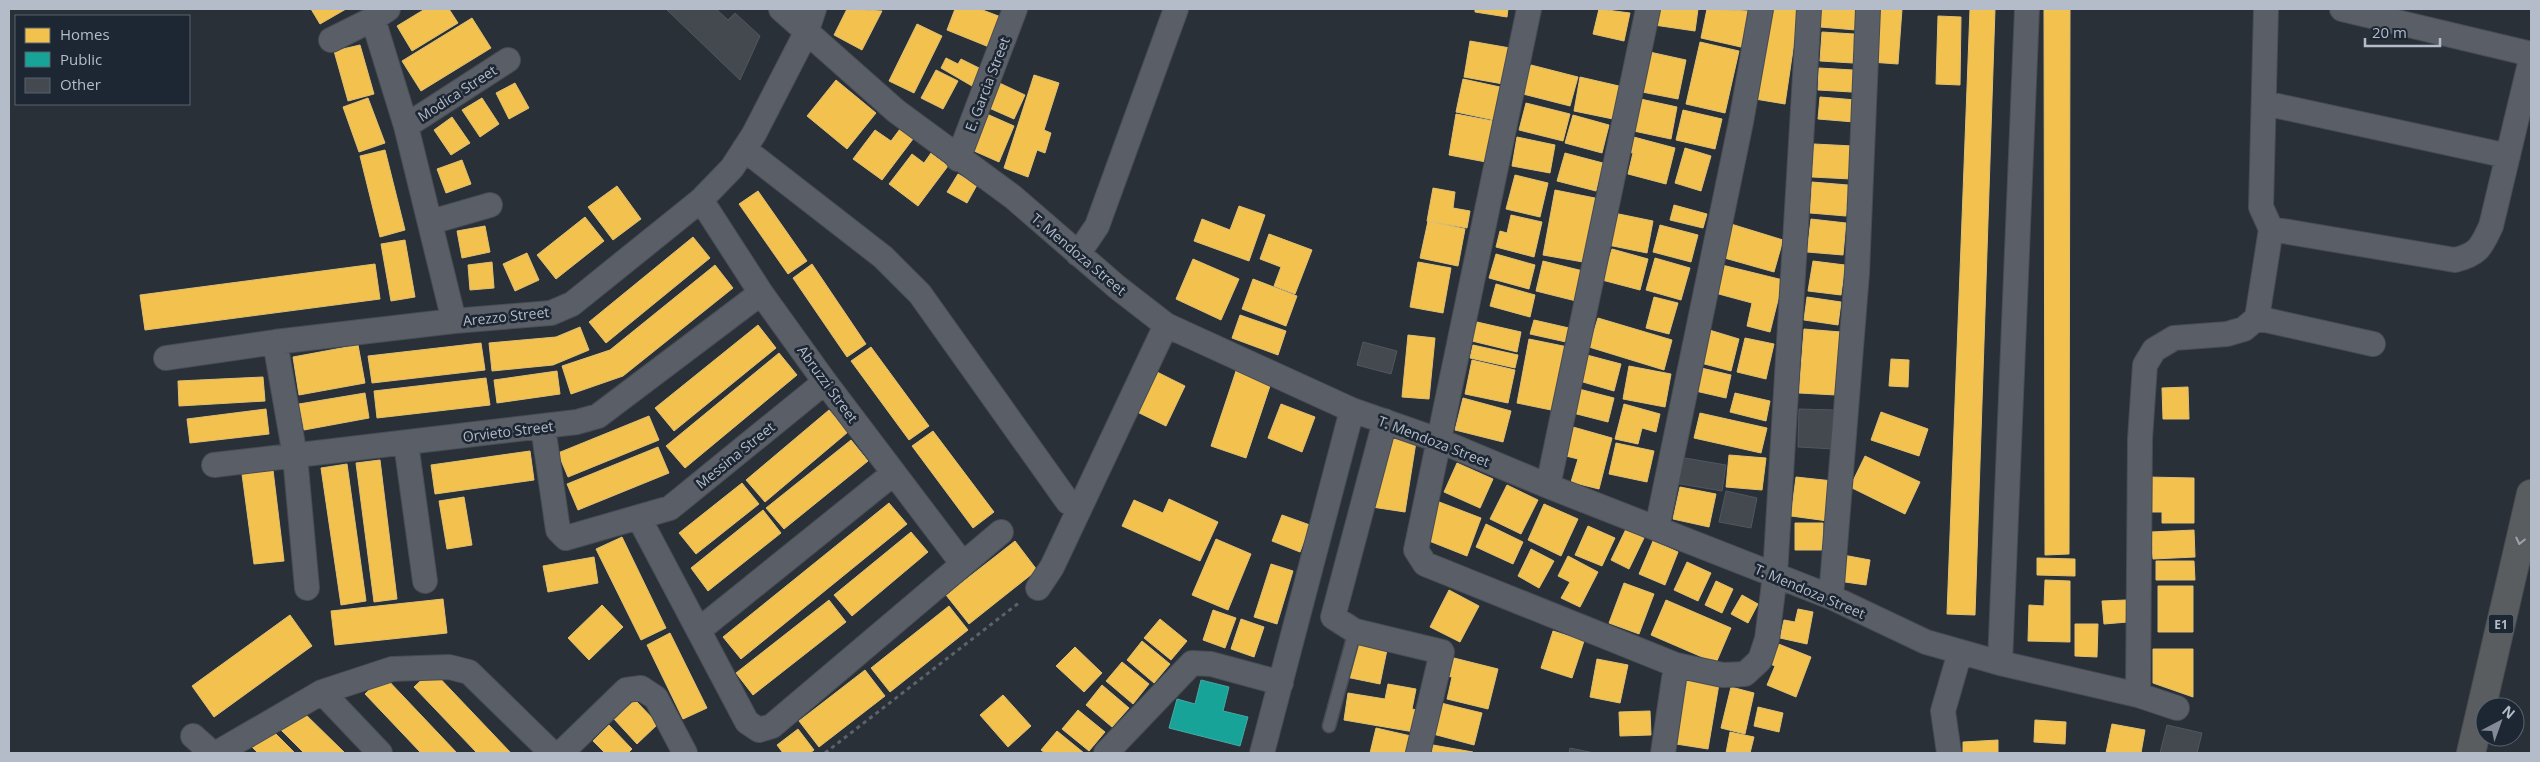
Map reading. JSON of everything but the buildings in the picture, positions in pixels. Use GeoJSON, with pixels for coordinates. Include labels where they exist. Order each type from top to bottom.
{"type":"FeatureCollection","features":[{"type":"Feature","properties":{"kind":"highway","name":"E1"},"geometry":{"type":"LineString","coordinates":[[2470,753],[2531,494]]}},
{"type":"Feature","properties":{"kind":"street","name":"T. Mendoza Street"},"geometry":{"type":"LineString","coordinates":[[781,9],[896,111],[958,159],[1013,197],[1078,254],[1166,325],[1352,410],[1438,440],[1548,486],[1775,575],[1831,598],[1926,642],[2000,663],[2138,695],[2177,708]]}},
{"type":"Feature","properties":{"kind":"street","name":"Arezzo Street"},"geometry":{"type":"LineString","coordinates":[[166,358],[275,342],[454,321],[551,312],[572,304],[701,200],[732,168],[744,150],[806,33],[814,9]]}},
{"type":"Feature","properties":{"kind":"street","name":"E. Garcia Street"},"geometry":{"type":"LineString","coordinates":[[958,159],[1015,9]]}},
{"type":"Feature","properties":{"kind":"street"},"geometry":{"type":"LineString","coordinates":[[1078,254],[1097,226],[1176,9]]}},
{"type":"Feature","properties":{"kind":"street"},"geometry":{"type":"LineString","coordinates":[[1529,9],[1416,550],[1425,564],[1676,665],[1724,675],[1745,674],[1760,660],[1767,639],[1775,575],[1809,9]]}},
{"type":"Feature","properties":{"kind":"street"},"geometry":{"type":"LineString","coordinates":[[1548,486],[1648,9]]}},
{"type":"Feature","properties":{"kind":"street"},"geometry":{"type":"LineString","coordinates":[[1657,528],[1741,122],[1761,9]]}},
{"type":"Feature","properties":{"kind":"street"},"geometry":{"type":"LineString","coordinates":[[1831,598],[1856,273],[1868,9]]}},
{"type":"Feature","properties":{"kind":"street"},"geometry":{"type":"LineString","coordinates":[[2000,663],[2027,9]]}},
{"type":"Feature","properties":{"kind":"street"},"geometry":{"type":"LineString","coordinates":[[2138,695],[2140,439],[2145,365],[2154,350],[2174,338],[2227,334],[2244,329],[2257,318],[2271,230],[2261,207],[2266,9]]}},
{"type":"Feature","properties":{"kind":"street"},"geometry":{"type":"LineString","coordinates":[[2342,9],[2531,54]]}},
{"type":"Feature","properties":{"kind":"street"},"geometry":{"type":"LineString","coordinates":[[331,40],[380,14],[454,321]]}},
{"type":"Feature","properties":{"kind":"street"},"geometry":{"type":"LineString","coordinates":[[2271,230],[2455,260],[2473,255],[2482,244],[2491,226],[2531,59]]}},
{"type":"Feature","properties":{"kind":"street","name":"Modica Street"},"geometry":{"type":"LineString","coordinates":[[406,126],[508,60]]}},
{"type":"Feature","properties":{"kind":"street"},"geometry":{"type":"LineString","coordinates":[[2264,103],[2508,156]]}},
{"type":"Feature","properties":{"kind":"street"},"geometry":{"type":"LineString","coordinates":[[744,150],[883,257],[920,294],[1068,502]]}},
{"type":"Feature","properties":{"kind":"street","name":"Abruzzi Street"},"geometry":{"type":"LineString","coordinates":[[701,200],[761,293],[825,382],[962,563]]}},
{"type":"Feature","properties":{"kind":"street"},"geometry":{"type":"LineString","coordinates":[[431,222],[490,205]]}},
{"type":"Feature","properties":{"kind":"street","name":"Orvieto Street"},"geometry":{"type":"LineString","coordinates":[[214,465],[543,427],[577,422],[598,416],[761,293]]}},
{"type":"Feature","properties":{"kind":"street"},"geometry":{"type":"LineString","coordinates":[[2257,318],[2373,344]]}},
{"type":"Feature","properties":{"kind":"street"},"geometry":{"type":"LineString","coordinates":[[1038,588],[1052,567],[1166,325]]}},
{"type":"Feature","properties":{"kind":"street"},"geometry":{"type":"LineString","coordinates":[[275,342],[295,456],[307,588]]}},
{"type":"Feature","properties":{"kind":"street","name":"Messina Street"},"geometry":{"type":"LineString","coordinates":[[543,427],[558,530],[566,538],[670,508],[825,382]]}},
{"type":"Feature","properties":{"kind":"street"},"geometry":{"type":"LineString","coordinates":[[1262,753],[1352,410]]}},
{"type":"Feature","properties":{"kind":"street"},"geometry":{"type":"LineString","coordinates":[[1385,421],[1333,617],[1355,631],[1442,652],[1418,753]]}},
{"type":"Feature","properties":{"kind":"street"},"geometry":{"type":"LineString","coordinates":[[406,443],[425,582]]}},
{"type":"Feature","properties":{"kind":"street"},"geometry":{"type":"LineString","coordinates":[[699,630],[894,473]]}},
{"type":"Feature","properties":{"kind":"street"},"geometry":{"type":"LineString","coordinates":[[639,518],[747,722],[760,730],[772,726],[962,563],[1001,532]]}},
{"type":"Feature","properties":{"kind":"street"},"geometry":{"type":"LineString","coordinates":[[1950,753],[1943,712],[1960,652]]}},
{"type":"Feature","properties":{"kind":"street"},"geometry":{"type":"LineString","coordinates":[[1106,753],[1192,663],[1211,664],[1281,683]]}},
{"type":"Feature","properties":{"kind":"street"},"geometry":{"type":"LineString","coordinates":[[1663,753],[1676,665]]}},
{"type":"Feature","properties":{"kind":"street"},"geometry":{"type":"LineString","coordinates":[[217,753],[322,692],[392,669],[449,667],[469,672],[552,753]]}},
{"type":"Feature","properties":{"kind":"street"},"geometry":{"type":"LineString","coordinates":[[561,753],[626,690],[641,688],[656,698],[685,753]]}},
{"type":"Feature","properties":{"kind":"street"},"geometry":{"type":"LineString","coordinates":[[322,692],[380,753]]}},
{"type":"Feature","properties":{"kind":"street"},"geometry":{"type":"LineString","coordinates":[[194,736],[212,753]]}},
{"type":"Feature","properties":{"kind":"lane"},"geometry":{"type":"LineString","coordinates":[[1329,726],[1355,631]]}},
{"type":"Feature","properties":{"kind":"path"},"geometry":{"type":"LineString","coordinates":[[825,753],[1038,588]]}}]}
